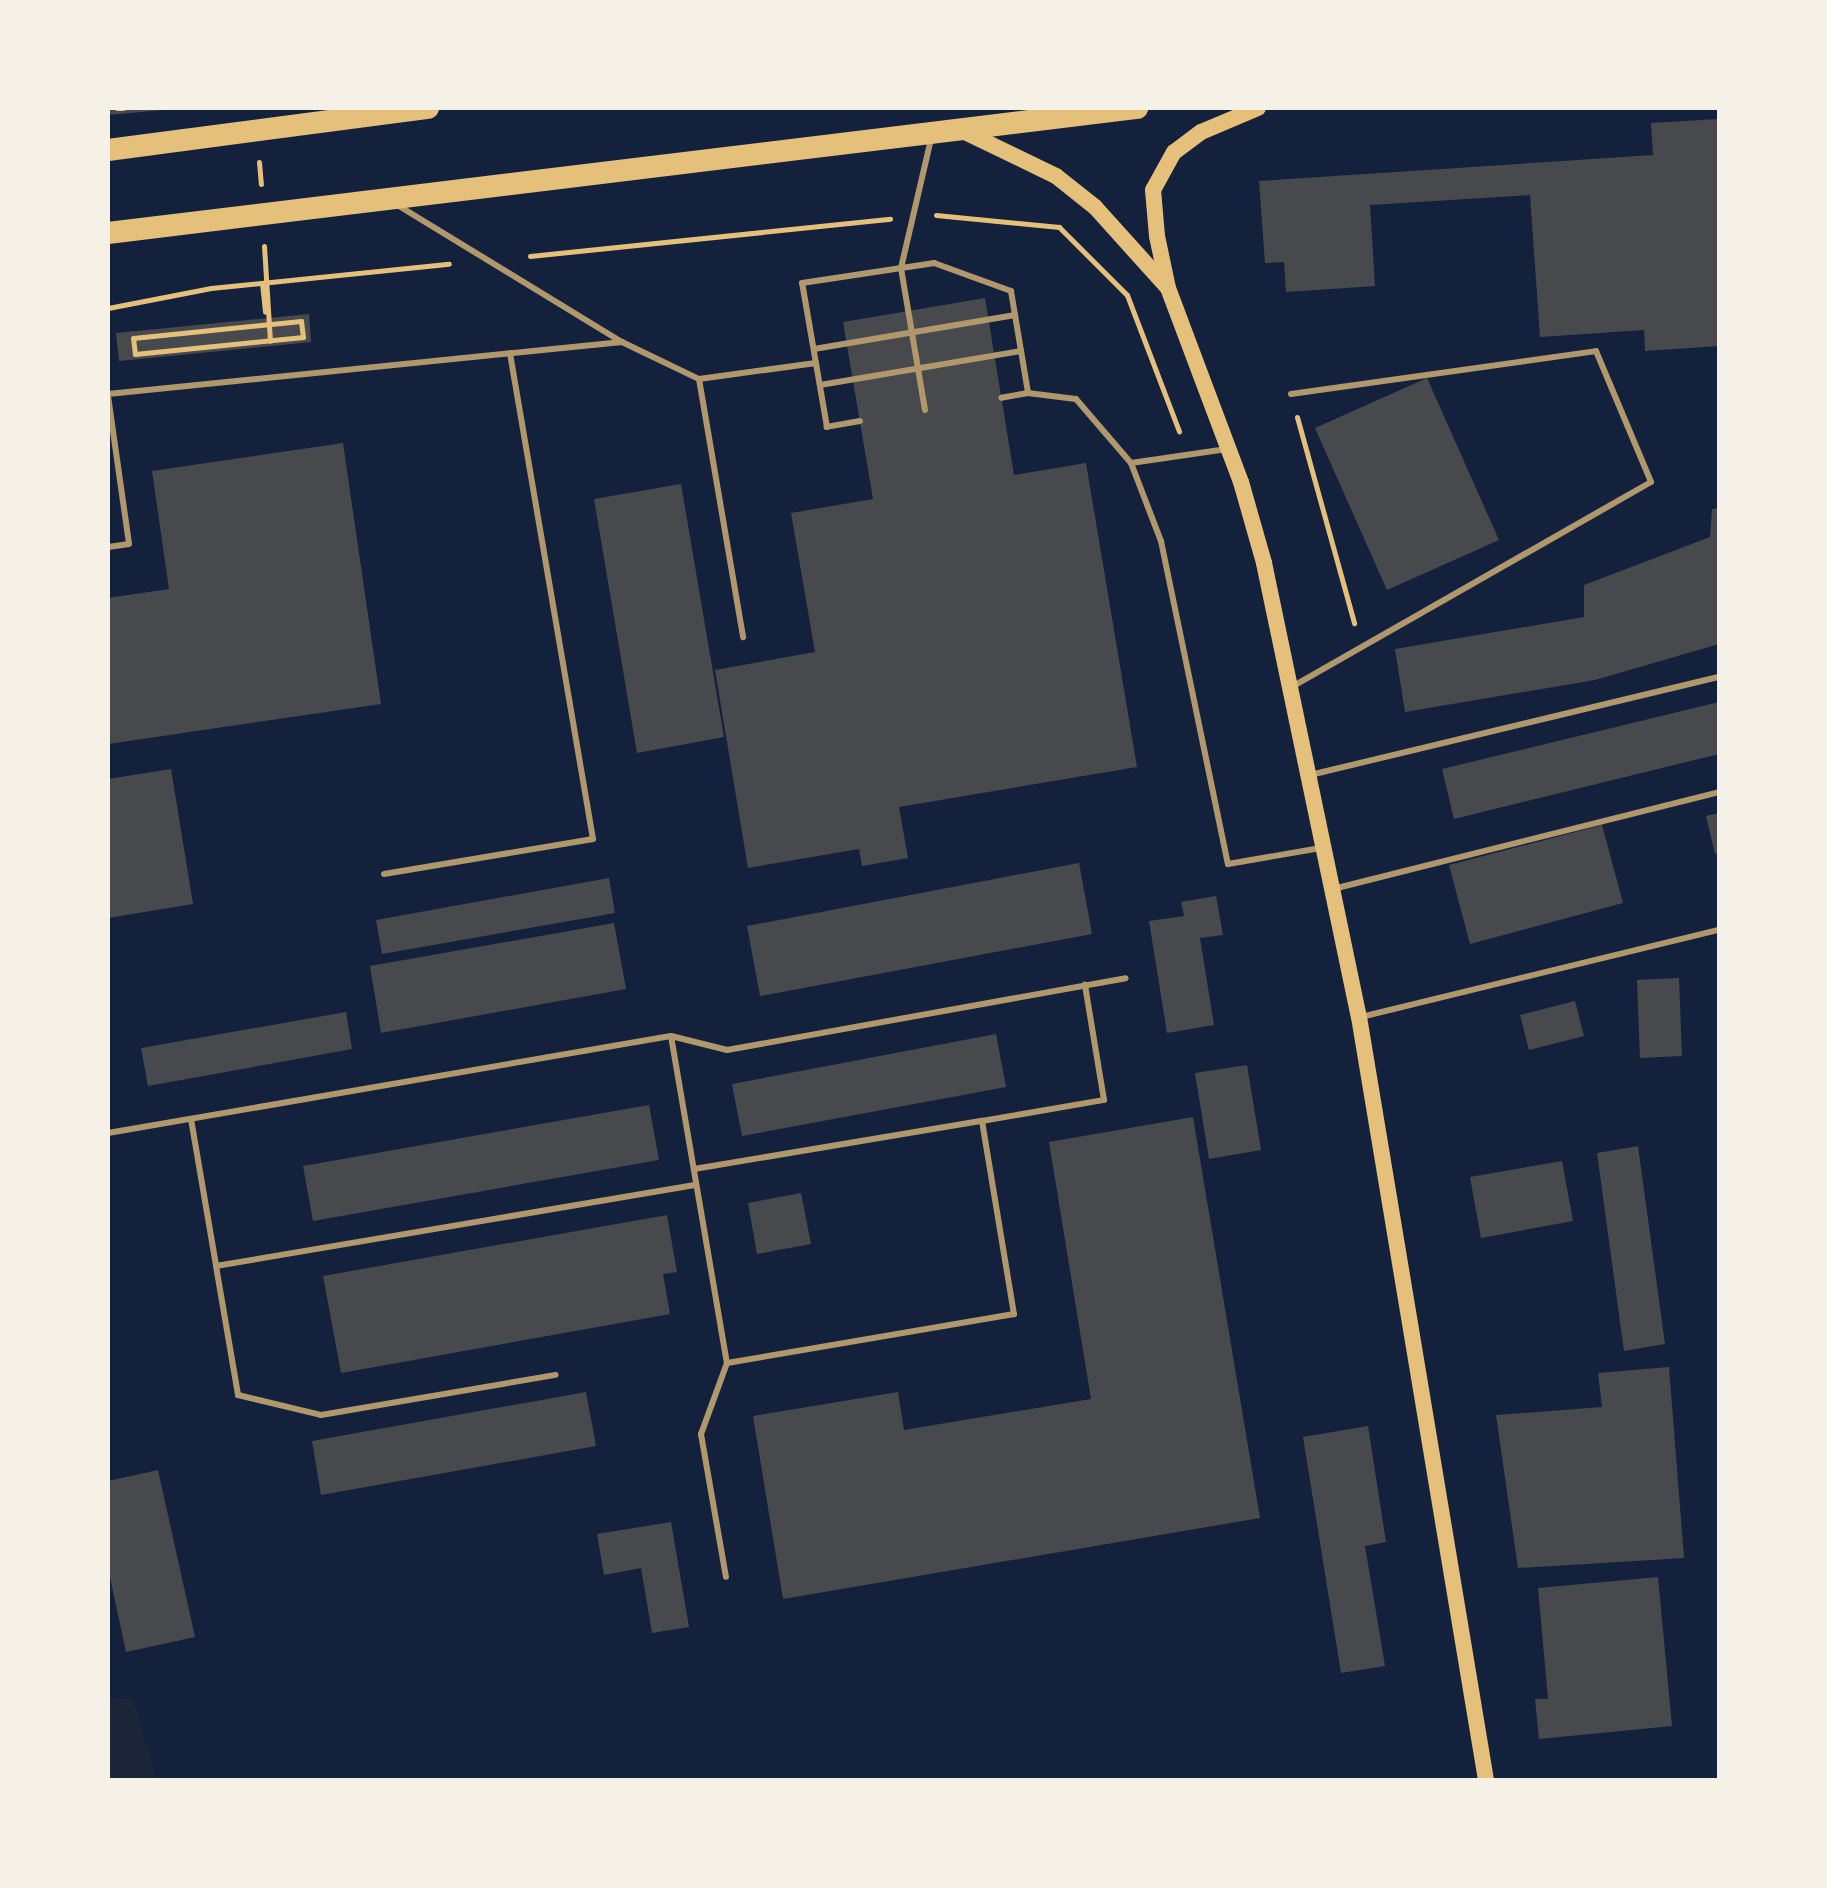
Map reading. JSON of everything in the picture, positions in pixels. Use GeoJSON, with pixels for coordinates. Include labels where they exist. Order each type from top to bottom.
{"type":"FeatureCollection","features":[{"type":"Feature","properties":{"kind":"highway"},"geometry":{"type":"LineString","coordinates":[[108,150],[428,108]]}},
{"type":"Feature","properties":{"kind":"highway"},"geometry":{"type":"LineString","coordinates":[[108,233],[393,202],[1137,108]]}},
{"type":"Feature","properties":{"kind":"main road"},"geometry":{"type":"LineString","coordinates":[[1258,108],[1201,132],[1174,152],[1153,190],[1168,288],[1257,536],[1291,688],[1359,1017],[1486,1780]]}},
{"type":"Feature","properties":{"kind":"main road"},"geometry":{"type":"LineString","coordinates":[[965,132],[1056,176],[1095,207],[1168,288]]}},
{"type":"Feature","properties":{"kind":"lane"},"geometry":{"type":"LineString","coordinates":[[925,410],[901,268],[932,136]]}},
{"type":"Feature","properties":{"kind":"lane"},"geometry":{"type":"LineString","coordinates":[[393,202],[622,342],[699,379],[816,363]]}},
{"type":"Feature","properties":{"kind":"lane"},"geometry":{"type":"LineString","coordinates":[[860,421],[827,427],[802,283],[934,263],[1011,291],[1028,393]]}},
{"type":"Feature","properties":{"kind":"lane"},"geometry":{"type":"LineString","coordinates":[[814,349],[1015,315]]}},
{"type":"Feature","properties":{"kind":"lane"},"geometry":{"type":"LineString","coordinates":[[108,547],[129,544],[108,395],[622,342]]}},
{"type":"Feature","properties":{"kind":"lane"},"geometry":{"type":"LineString","coordinates":[[820,385],[1021,351]]}},
{"type":"Feature","properties":{"kind":"lane"},"geometry":{"type":"LineString","coordinates":[[1291,394],[1596,351],[1651,482],[1291,688]]}},
{"type":"Feature","properties":{"kind":"lane"},"geometry":{"type":"LineString","coordinates":[[384,874],[593,839],[510,353]]}},
{"type":"Feature","properties":{"kind":"lane"},"geometry":{"type":"LineString","coordinates":[[699,379],[743,637]]}},
{"type":"Feature","properties":{"kind":"lane"},"geometry":{"type":"LineString","coordinates":[[1001,398],[1028,393],[1076,399],[1131,463],[1161,541],[1228,864],[1324,847]]}},
{"type":"Feature","properties":{"kind":"lane"},"geometry":{"type":"LineString","coordinates":[[1131,463],[1228,449]]}},
{"type":"Feature","properties":{"kind":"lane"},"geometry":{"type":"LineString","coordinates":[[1309,775],[1719,677]]}},
{"type":"Feature","properties":{"kind":"lane"},"geometry":{"type":"LineString","coordinates":[[1333,889],[1719,792]]}},
{"type":"Feature","properties":{"kind":"lane"},"geometry":{"type":"LineString","coordinates":[[1359,1017],[1719,930]]}},
{"type":"Feature","properties":{"kind":"lane"},"geometry":{"type":"LineString","coordinates":[[108,1133],[671,1036],[727,1050],[1126,978]]}},
{"type":"Feature","properties":{"kind":"lane"},"geometry":{"type":"LineString","coordinates":[[694,1169],[1104,1100],[1085,985]]}},
{"type":"Feature","properties":{"kind":"lane"},"geometry":{"type":"LineString","coordinates":[[671,1036],[727,1363],[701,1434],[726,1577]]}},
{"type":"Feature","properties":{"kind":"lane"},"geometry":{"type":"LineString","coordinates":[[191,1119],[238,1395],[321,1415],[556,1375]]}},
{"type":"Feature","properties":{"kind":"lane"},"geometry":{"type":"LineString","coordinates":[[727,1363],[1014,1314],[982,1121]]}},
{"type":"Feature","properties":{"kind":"lane"},"geometry":{"type":"LineString","coordinates":[[216,1266],[696,1185]]}},
{"type":"Feature","properties":{"kind":"path"},"geometry":{"type":"LineString","coordinates":[[117,108],[123,108]]}},
{"type":"Feature","properties":{"kind":"path"},"geometry":{"type":"LineString","coordinates":[[108,308],[262,283],[957,213],[1059,227],[1127,295],[1188,455]]}},
{"type":"Feature","properties":{"kind":"path"},"geometry":{"type":"LineString","coordinates":[[262,283],[266,325]]}},
{"type":"Feature","properties":{"kind":"path"},"geometry":{"type":"LineString","coordinates":[[301,321],[303,337],[135,354],[133,338],[266,325],[301,321]]}},
{"type":"Feature","properties":{"kind":"path"},"geometry":{"type":"LineString","coordinates":[[1291,394],[1361,647]]}},
{"type":"Feature","properties":{"kind":"shaded area"},"geometry":{"type":"Polygon","coordinates":[[[133,1698],[156,1780],[108,1780],[108,1700],[133,1698]]]}},
{"type":"Feature","properties":{"kind":"building"},"geometry":{"type":"Polygon","coordinates":[[[108,108],[163,108],[163,110],[108,115],[108,108]]]}},
{"type":"Feature","properties":{"kind":"building"},"geometry":{"type":"Polygon","coordinates":[[[1719,119],[1719,346],[1645,351],[1644,330],[1540,337],[1530,195],[1370,205],[1375,286],[1286,292],[1284,262],[1265,263],[1259,181],[1653,155],[1651,123],[1719,119]]]}},
{"type":"Feature","properties":{"kind":"building"},"geometry":{"type":"Polygon","coordinates":[[[985,298],[1014,475],[1086,463],[1137,767],[899,807],[908,858],[862,866],[859,849],[748,868],[715,670],[815,652],[791,513],[873,499],[843,322],[985,298]]]}},
{"type":"Feature","properties":{"kind":"building"},"geometry":{"type":"Polygon","coordinates":[[[309,314],[311,342],[119,361],[116,333],[309,314]]]}},
{"type":"Feature","properties":{"kind":"building"},"geometry":{"type":"Polygon","coordinates":[[[1427,378],[1499,540],[1387,590],[1315,428],[1427,378]]]}},
{"type":"Feature","properties":{"kind":"building"},"geometry":{"type":"Polygon","coordinates":[[[343,443],[381,704],[108,744],[108,598],[169,589],[152,471],[343,443]]]}},
{"type":"Feature","properties":{"kind":"building"},"geometry":{"type":"Polygon","coordinates":[[[681,484],[724,737],[637,753],[594,499],[681,484]]]}},
{"type":"Feature","properties":{"kind":"building"},"geometry":{"type":"Polygon","coordinates":[[[1719,508],[1719,644],[1595,680],[1405,712],[1395,649],[1584,617],[1584,585],[1710,537],[1712,509],[1719,508]]]}},
{"type":"Feature","properties":{"kind":"building"},"geometry":{"type":"Polygon","coordinates":[[[1719,702],[1719,754],[1454,819],[1442,769],[1719,702]]]}},
{"type":"Feature","properties":{"kind":"building"},"geometry":{"type":"Polygon","coordinates":[[[171,769],[193,904],[108,918],[108,779],[171,769]]]}},
{"type":"Feature","properties":{"kind":"building"},"geometry":{"type":"Polygon","coordinates":[[[1719,813],[1719,853],[1715,854],[1706,816],[1719,813]]]}},
{"type":"Feature","properties":{"kind":"building"},"geometry":{"type":"Polygon","coordinates":[[[1602,825],[1623,903],[1470,944],[1449,865],[1602,825]]]}},
{"type":"Feature","properties":{"kind":"building"},"geometry":{"type":"Polygon","coordinates":[[[1079,863],[1092,934],[760,996],[747,926],[1079,863]]]}},
{"type":"Feature","properties":{"kind":"building"},"geometry":{"type":"Polygon","coordinates":[[[609,878],[615,913],[382,954],[376,920],[609,878]]]}},
{"type":"Feature","properties":{"kind":"building"},"geometry":{"type":"Polygon","coordinates":[[[1216,896],[1223,935],[1200,938],[1214,1025],[1167,1033],[1149,921],[1184,916],[1181,902],[1216,896]]]}},
{"type":"Feature","properties":{"kind":"building"},"geometry":{"type":"Polygon","coordinates":[[[614,923],[626,989],[381,1033],[370,966],[614,923]]]}},
{"type":"Feature","properties":{"kind":"building"},"geometry":{"type":"Polygon","coordinates":[[[1679,978],[1682,1056],[1640,1058],[1637,980],[1679,978]]]}},
{"type":"Feature","properties":{"kind":"building"},"geometry":{"type":"Polygon","coordinates":[[[1575,1001],[1584,1036],[1529,1050],[1520,1015],[1575,1001]]]}},
{"type":"Feature","properties":{"kind":"building"},"geometry":{"type":"Polygon","coordinates":[[[346,1012],[352,1049],[148,1086],[141,1048],[346,1012]]]}},
{"type":"Feature","properties":{"kind":"building"},"geometry":{"type":"Polygon","coordinates":[[[996,1034],[1006,1087],[742,1136],[732,1084],[996,1034]]]}},
{"type":"Feature","properties":{"kind":"building"},"geometry":{"type":"Polygon","coordinates":[[[1247,1065],[1261,1150],[1209,1159],[1195,1073],[1247,1065]]]}},
{"type":"Feature","properties":{"kind":"building"},"geometry":{"type":"Polygon","coordinates":[[[649,1105],[659,1160],[313,1221],[303,1166],[649,1105]]]}},
{"type":"Feature","properties":{"kind":"building"},"geometry":{"type":"Polygon","coordinates":[[[1193,1117],[1260,1518],[783,1599],[753,1416],[898,1392],[904,1430],[1091,1399],[1049,1142],[1193,1117]]]}},
{"type":"Feature","properties":{"kind":"building"},"geometry":{"type":"Polygon","coordinates":[[[1638,1146],[1665,1344],[1624,1351],[1597,1153],[1638,1146]]]}},
{"type":"Feature","properties":{"kind":"building"},"geometry":{"type":"Polygon","coordinates":[[[1562,1161],[1573,1221],[1481,1238],[1470,1177],[1562,1161]]]}},
{"type":"Feature","properties":{"kind":"building"},"geometry":{"type":"Polygon","coordinates":[[[801,1193],[811,1244],[757,1254],[748,1203],[801,1193]]]}},
{"type":"Feature","properties":{"kind":"building"},"geometry":{"type":"Polygon","coordinates":[[[667,1215],[677,1272],[663,1274],[670,1314],[341,1373],[323,1276],[667,1215]]]}},
{"type":"Feature","properties":{"kind":"building"},"geometry":{"type":"Polygon","coordinates":[[[1669,1367],[1684,1558],[1518,1568],[1496,1415],[1602,1407],[1598,1373],[1669,1367]]]}},
{"type":"Feature","properties":{"kind":"building"},"geometry":{"type":"Polygon","coordinates":[[[586,1392],[596,1446],[321,1495],[312,1441],[586,1392]]]}},
{"type":"Feature","properties":{"kind":"building"},"geometry":{"type":"Polygon","coordinates":[[[1368,1426],[1386,1542],[1365,1546],[1385,1666],[1341,1673],[1303,1437],[1368,1426]]]}},
{"type":"Feature","properties":{"kind":"building"},"geometry":{"type":"Polygon","coordinates":[[[158,1470],[195,1637],[126,1652],[108,1568],[108,1481],[158,1470]]]}},
{"type":"Feature","properties":{"kind":"building"},"geometry":{"type":"Polygon","coordinates":[[[671,1522],[689,1627],[652,1633],[641,1568],[604,1575],[597,1534],[671,1522]]]}},
{"type":"Feature","properties":{"kind":"building"},"geometry":{"type":"Polygon","coordinates":[[[1658,1577],[1672,1726],[1539,1739],[1535,1699],[1548,1699],[1538,1588],[1658,1577]]]}}]}
